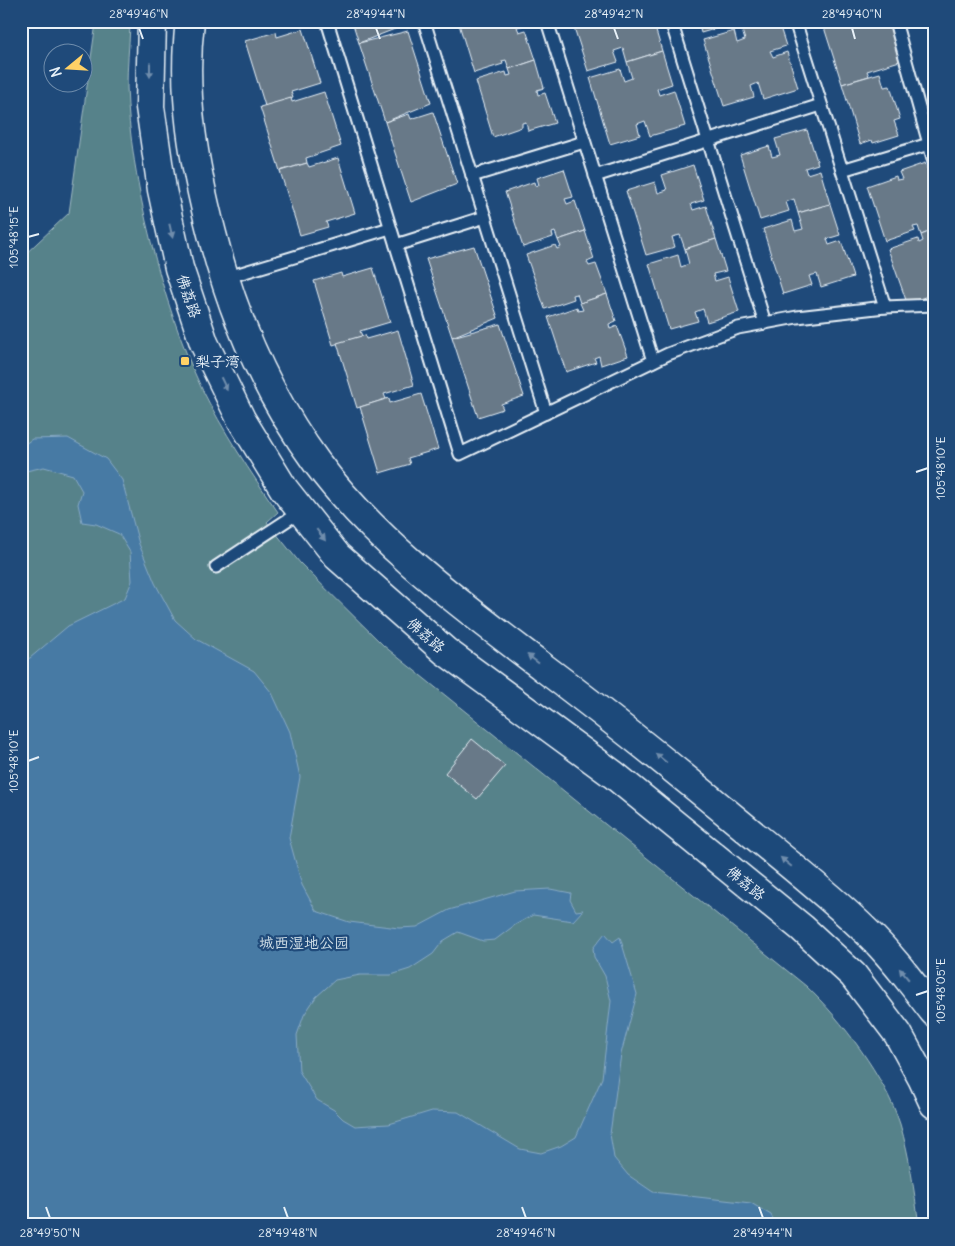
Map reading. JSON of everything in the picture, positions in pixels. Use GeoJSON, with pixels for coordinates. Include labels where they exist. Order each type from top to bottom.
{"type":"FeatureCollection","features":[{"type":"Feature","properties":{"kind":"main road","name":"佛荔路"},"geometry":{"type":"LineString","coordinates":[[152,21],[150,107],[162,190],[179,268],[204,343],[241,420],[284,489],[338,556],[445,651],[614,775],[802,928],[853,975],[898,1034],[934,1104]]}},
{"type":"Feature","properties":{"kind":"main road"},"geometry":{"type":"LineString","coordinates":[[190,21],[187,41],[188,102],[198,181],[225,278],[241,327],[275,398],[317,464],[372,527],[471,612],[640,740],[870,934],[934,1012]]}},
{"type":"Feature","properties":{"kind":"lane"},"geometry":{"type":"LineString","coordinates":[[327,21],[460,454],[653,362],[738,328],[884,307],[934,305]]}},
{"type":"Feature","properties":{"kind":"lane"},"geometry":{"type":"LineString","coordinates":[[424,21],[546,413]]}},
{"type":"Feature","properties":{"kind":"lane"},"geometry":{"type":"LineString","coordinates":[[547,21],[653,362]]}},
{"type":"Feature","properties":{"kind":"lane"},"geometry":{"type":"LineString","coordinates":[[671,21],[765,323]]}},
{"type":"Feature","properties":{"kind":"lane"},"geometry":{"type":"LineString","coordinates":[[796,21],[884,307]]}},
{"type":"Feature","properties":{"kind":"lane"},"geometry":{"type":"LineString","coordinates":[[895,21],[934,162]]}},
{"type":"Feature","properties":{"kind":"lane"},"geometry":{"type":"LineString","coordinates":[[595,176],[821,105]]}},
{"type":"Feature","properties":{"kind":"lane"},"geometry":{"type":"LineString","coordinates":[[472,176],[584,142]]}},
{"type":"Feature","properties":{"kind":"lane"},"geometry":{"type":"LineString","coordinates":[[842,170],[929,144]]}},
{"type":"Feature","properties":{"kind":"lane"},"geometry":{"type":"LineString","coordinates":[[396,245],[485,217]]}},
{"type":"Feature","properties":{"kind":"lane"},"geometry":{"type":"LineString","coordinates":[[225,278],[390,228]]}},
{"type":"Feature","properties":{"kind":"lane"},"geometry":{"type":"LineString","coordinates":[[216,567],[301,511]]}},
{"type":"Feature","properties":{"kind":"green space","name":"城西湿地公园"},"geometry":{"type":"Polygon","coordinates":[[[96,23],[130,26],[127,87],[129,123],[141,200],[161,280],[173,318],[201,387],[237,451],[278,512],[267,522],[300,563],[384,646],[806,986],[834,1015],[861,1050],[884,1087],[893,1106],[906,1149],[919,1225],[21,1225],[21,258],[69,213],[86,92],[92,92],[92,51],[96,23]]]}},
{"type":"Feature","properties":{"kind":"water"},"geometry":{"type":"Polygon","coordinates":[[[68,438],[106,459],[122,480],[139,544],[155,583],[175,620],[196,639],[254,671],[272,693],[290,732],[300,777],[289,838],[302,885],[316,911],[349,922],[399,928],[417,927],[449,910],[515,891],[550,889],[571,893],[570,900],[576,911],[583,910],[573,921],[533,915],[515,925],[495,940],[483,941],[458,932],[443,941],[433,954],[410,969],[391,975],[360,975],[335,980],[316,997],[304,1015],[297,1035],[299,1071],[317,1100],[355,1126],[389,1124],[432,1111],[458,1112],[520,1149],[541,1153],[561,1146],[576,1137],[602,1078],[611,1001],[605,976],[594,957],[593,948],[605,933],[613,942],[620,937],[637,994],[621,1054],[610,1134],[614,1158],[628,1175],[653,1192],[751,1203],[771,1215],[776,1225],[21,1225],[21,661],[30,658],[68,626],[125,598],[132,581],[130,552],[119,534],[96,524],[82,522],[78,504],[82,491],[73,475],[44,467],[26,471],[25,486],[21,492],[21,447],[32,439],[68,438]]]}},
{"type":"Feature","properties":{"kind":"building"},"geometry":{"type":"Polygon","coordinates":[[[352,21],[404,21],[405,25],[359,43],[352,21]]]}},
{"type":"Feature","properties":{"kind":"building"},"geometry":{"type":"Polygon","coordinates":[[[458,21],[524,21],[525,25],[517,27],[519,32],[526,30],[536,60],[509,69],[506,60],[502,61],[503,64],[474,73],[458,21]]]}},
{"type":"Feature","properties":{"kind":"building"},"geometry":{"type":"Polygon","coordinates":[[[572,21],[653,21],[662,51],[627,62],[623,48],[614,51],[618,62],[588,71],[572,21]]]}},
{"type":"Feature","properties":{"kind":"building"},"geometry":{"type":"Polygon","coordinates":[[[698,21],[731,21],[731,24],[701,33],[698,21]]]}},
{"type":"Feature","properties":{"kind":"building"},"geometry":{"type":"Polygon","coordinates":[[[750,21],[778,21],[786,46],[770,51],[773,57],[787,52],[798,88],[763,99],[758,83],[751,86],[754,97],[724,106],[703,40],[734,31],[737,43],[745,40],[740,24],[750,21]]]}},
{"type":"Feature","properties":{"kind":"building"},"geometry":{"type":"Polygon","coordinates":[[[822,21],[891,21],[903,60],[867,71],[869,76],[842,84],[822,21]]]}},
{"type":"Feature","properties":{"kind":"building"},"geometry":{"type":"Polygon","coordinates":[[[303,29],[320,83],[291,92],[293,98],[265,106],[245,41],[276,32],[277,37],[303,29]]]}},
{"type":"Feature","properties":{"kind":"building"},"geometry":{"type":"Polygon","coordinates":[[[408,31],[431,103],[385,122],[359,43],[408,31]]]}},
{"type":"Feature","properties":{"kind":"building"},"geometry":{"type":"Polygon","coordinates":[[[662,51],[672,84],[657,89],[659,95],[674,90],[685,126],[650,136],[645,121],[637,124],[640,135],[610,144],[590,78],[620,69],[624,81],[632,78],[627,62],[662,51]]]}},
{"type":"Feature","properties":{"kind":"building"},"geometry":{"type":"Polygon","coordinates":[[[536,60],[544,88],[537,90],[538,95],[545,93],[555,123],[528,131],[526,122],[522,123],[522,127],[493,137],[476,81],[506,72],[507,76],[511,75],[509,69],[536,60]]]}},
{"type":"Feature","properties":{"kind":"building"},"geometry":{"type":"Polygon","coordinates":[[[880,73],[884,87],[890,86],[900,119],[894,121],[899,135],[873,143],[872,140],[860,144],[842,84],[880,73]]]}},
{"type":"Feature","properties":{"kind":"building"},"geometry":{"type":"Polygon","coordinates":[[[324,92],[341,146],[306,158],[307,163],[280,171],[260,107],[291,98],[292,102],[324,92]]]}},
{"type":"Feature","properties":{"kind":"building"},"geometry":{"type":"Polygon","coordinates":[[[433,112],[457,184],[411,202],[385,122],[409,114],[411,119],[433,112]]]}},
{"type":"Feature","properties":{"kind":"building"},"geometry":{"type":"Polygon","coordinates":[[[807,130],[818,164],[805,168],[807,174],[820,170],[830,204],[798,213],[794,199],[786,202],[789,211],[760,220],[740,155],[769,146],[772,157],[780,155],[775,139],[807,130]]]}},
{"type":"Feature","properties":{"kind":"building"},"geometry":{"type":"Polygon","coordinates":[[[338,158],[355,213],[326,222],[328,227],[300,235],[280,171],[307,163],[309,167],[338,158]]]}},
{"type":"Feature","properties":{"kind":"building"},"geometry":{"type":"Polygon","coordinates":[[[925,163],[934,187],[934,191],[928,193],[929,198],[934,196],[934,230],[921,235],[918,226],[913,227],[915,231],[885,241],[867,186],[896,176],[897,180],[902,179],[899,172],[925,163]]]}},
{"type":"Feature","properties":{"kind":"building"},"geometry":{"type":"Polygon","coordinates":[[[693,165],[704,200],[691,204],[693,210],[706,206],[716,239],[685,249],[680,235],[672,237],[675,247],[646,255],[626,191],[655,182],[658,193],[667,190],[662,175],[693,165]]]}},
{"type":"Feature","properties":{"kind":"building"},"geometry":{"type":"Polygon","coordinates":[[[564,169],[573,197],[565,199],[567,204],[575,201],[585,231],[558,240],[555,232],[552,233],[553,237],[523,247],[505,192],[534,182],[535,186],[539,185],[537,178],[564,169]]]}},
{"type":"Feature","properties":{"kind":"building"},"geometry":{"type":"Polygon","coordinates":[[[830,204],[840,235],[827,239],[829,245],[841,241],[853,277],[821,287],[817,274],[809,276],[812,285],[783,294],[763,229],[792,220],[795,231],[803,229],[798,213],[830,204]]]}},
{"type":"Feature","properties":{"kind":"building"},"geometry":{"type":"Polygon","coordinates":[[[934,230],[934,294],[907,303],[888,249],[918,239],[919,243],[923,241],[921,235],[934,230]]]}},
{"type":"Feature","properties":{"kind":"building"},"geometry":{"type":"Polygon","coordinates":[[[585,231],[594,259],[587,262],[589,266],[596,264],[607,294],[580,303],[577,294],[573,295],[574,299],[545,309],[526,255],[555,245],[557,249],[561,247],[558,240],[585,231]]]}},
{"type":"Feature","properties":{"kind":"building"},"geometry":{"type":"Polygon","coordinates":[[[716,239],[726,271],[713,274],[715,281],[728,277],[739,312],[707,322],[703,309],[695,312],[698,321],[669,329],[649,264],[678,255],[681,267],[689,264],[685,249],[716,239]]]}},
{"type":"Feature","properties":{"kind":"building"},"geometry":{"type":"Polygon","coordinates":[[[474,246],[498,318],[452,337],[426,259],[474,246]]]}},
{"type":"Feature","properties":{"kind":"building"},"geometry":{"type":"Polygon","coordinates":[[[373,268],[390,322],[360,331],[362,336],[333,345],[314,281],[341,273],[342,277],[373,268]]]}},
{"type":"Feature","properties":{"kind":"building"},"geometry":{"type":"Polygon","coordinates":[[[607,294],[616,321],[609,324],[610,329],[617,326],[628,356],[601,365],[599,356],[594,358],[596,362],[566,372],[548,317],[577,307],[578,311],[583,310],[580,303],[607,294]]]}},
{"type":"Feature","properties":{"kind":"building"},"geometry":{"type":"Polygon","coordinates":[[[500,324],[524,396],[501,404],[503,409],[478,417],[452,337],[500,324]]]}},
{"type":"Feature","properties":{"kind":"building"},"geometry":{"type":"Polygon","coordinates":[[[398,330],[414,385],[384,394],[386,399],[357,408],[337,343],[365,335],[366,339],[398,330]]]}},
{"type":"Feature","properties":{"kind":"building"},"geometry":{"type":"Polygon","coordinates":[[[421,394],[438,449],[408,458],[410,464],[380,473],[360,407],[389,398],[390,403],[421,394]]]}},
{"type":"Feature","properties":{"kind":"building"},"geometry":{"type":"Polygon","coordinates":[[[472,739],[505,766],[477,799],[445,773],[472,739]]]}},
{"type":"Feature","properties":{"kind":"place","name":"梨子湾"},"geometry":{"type":"Point","coordinates":[185,361]}}]}
